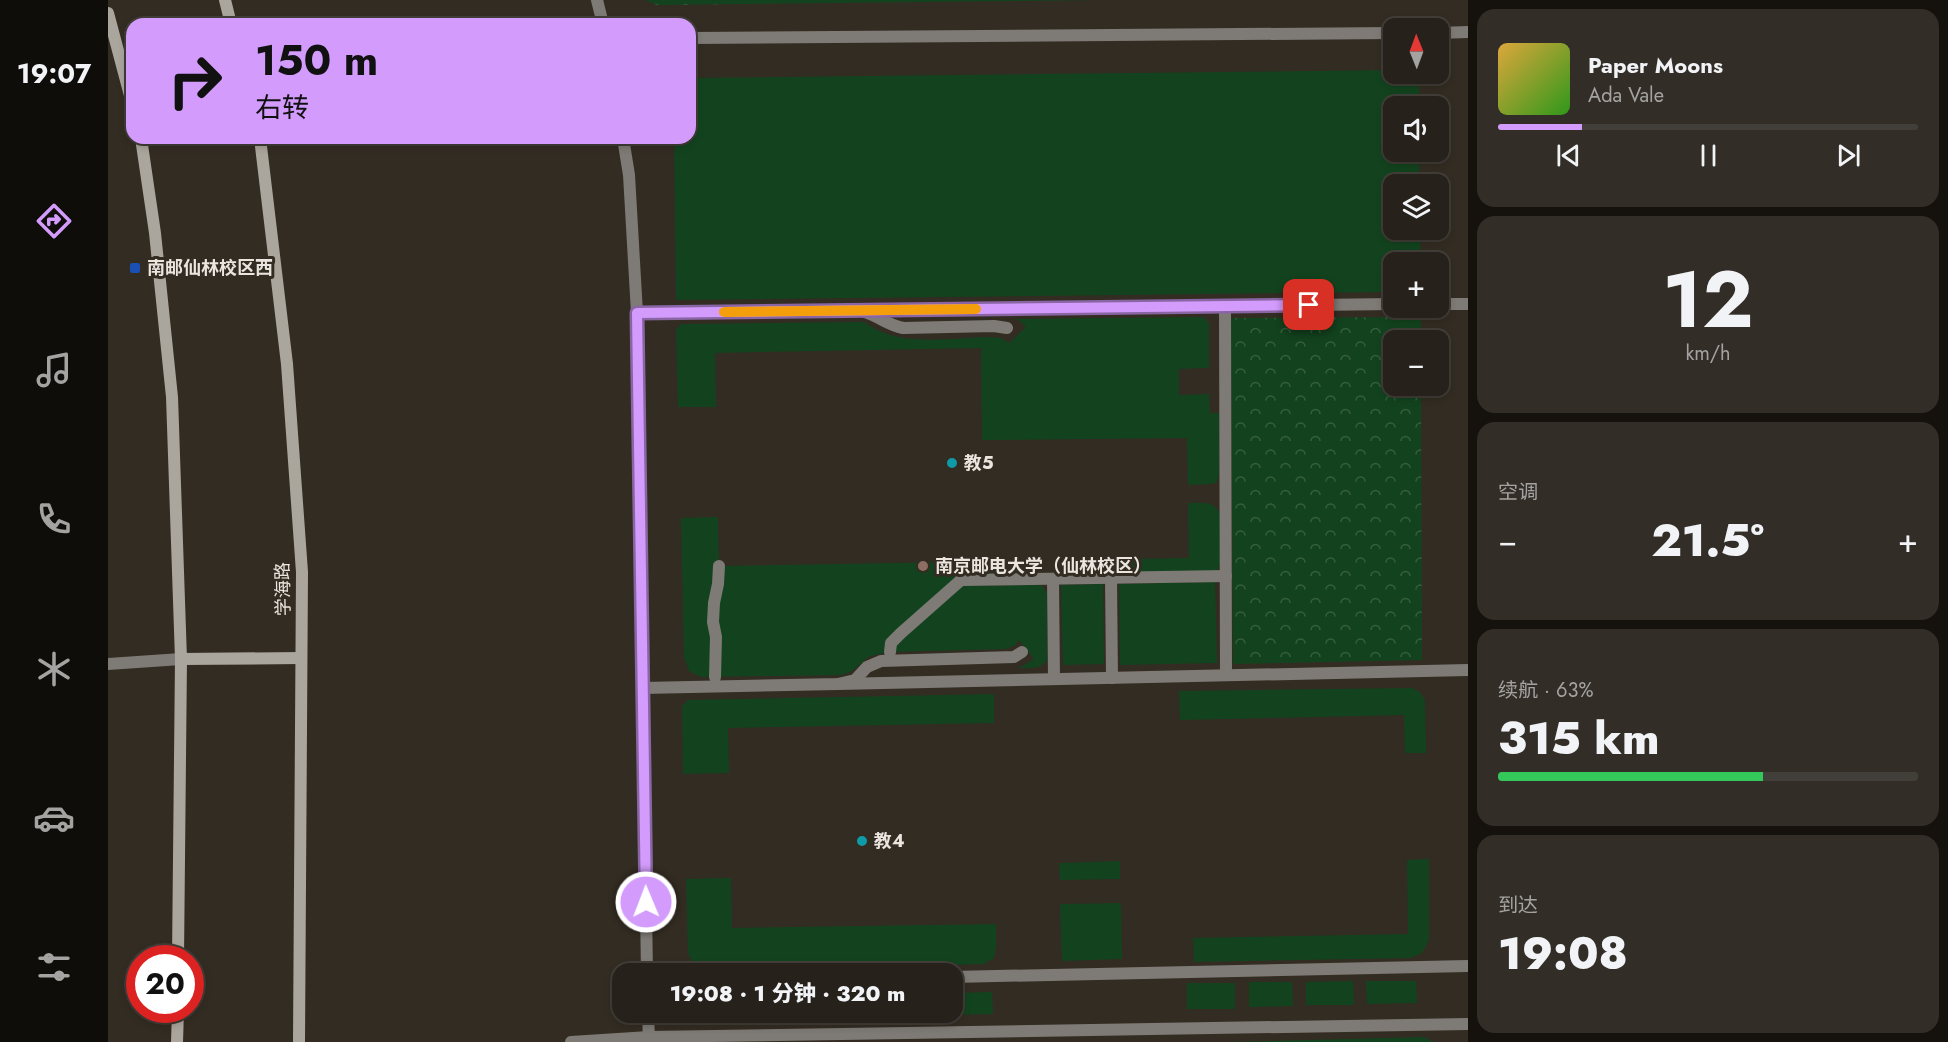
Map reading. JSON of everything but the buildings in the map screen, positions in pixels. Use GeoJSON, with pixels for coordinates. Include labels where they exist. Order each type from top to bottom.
{"type":"FeatureCollection","features":[{"type":"Feature","properties":{"kind":"main road"},"geometry":{"type":"LineString","coordinates":[[225,0],[230,18]]}},
{"type":"Feature","properties":{"kind":"main road"},"geometry":{"type":"LineString","coordinates":[[108,13],[126,80]]}},
{"type":"Feature","properties":{"kind":"main road"},"geometry":{"type":"LineString","coordinates":[[142,144],[155,233],[172,397],[181,659],[178,945]]}},
{"type":"Feature","properties":{"kind":"main road","name":"学海路"},"geometry":{"type":"LineString","coordinates":[[262,144],[287,364],[302,572],[299,1042]]}},
{"type":"Feature","properties":{"kind":"main road"},"geometry":{"type":"LineString","coordinates":[[181,659],[301,658]]}},
{"type":"Feature","properties":{"kind":"main road"},"geometry":{"type":"LineString","coordinates":[[177,1042],[178,1023]]}},
{"type":"Feature","properties":{"kind":"street"},"geometry":{"type":"LineString","coordinates":[[597,0],[602,18]]}},
{"type":"Feature","properties":{"kind":"street"},"geometry":{"type":"LineString","coordinates":[[1449,33],[1468,32]]}},
{"type":"Feature","properties":{"kind":"street"},"geometry":{"type":"LineString","coordinates":[[696,38],[1383,33]]}},
{"type":"Feature","properties":{"kind":"street"},"geometry":{"type":"LineString","coordinates":[[624,144],[629,175],[637,313],[647,963]]}},
{"type":"Feature","properties":{"kind":"street"},"geometry":{"type":"LineString","coordinates":[[637,313],[1383,304]]}},
{"type":"Feature","properties":{"kind":"street"},"geometry":{"type":"LineString","coordinates":[[1449,304],[1468,304]]}},
{"type":"Feature","properties":{"kind":"street"},"geometry":{"type":"LineString","coordinates":[[1225,306],[1226,675]]}},
{"type":"Feature","properties":{"kind":"street"},"geometry":{"type":"LineString","coordinates":[[858,310],[878,316],[888,325],[903,328],[994,326],[1007,328]]}},
{"type":"Feature","properties":{"kind":"street"},"geometry":{"type":"LineString","coordinates":[[961,562],[961,580]]}},
{"type":"Feature","properties":{"kind":"street"},"geometry":{"type":"LineString","coordinates":[[715,676],[716,638],[713,622],[719,566]]}},
{"type":"Feature","properties":{"kind":"street"},"geometry":{"type":"LineString","coordinates":[[890,652],[891,643],[961,580],[1226,576]]}},
{"type":"Feature","properties":{"kind":"street"},"geometry":{"type":"LineString","coordinates":[[1111,578],[1112,678]]}},
{"type":"Feature","properties":{"kind":"street"},"geometry":{"type":"LineString","coordinates":[[1053,579],[1054,679]]}},
{"type":"Feature","properties":{"kind":"street"},"geometry":{"type":"LineString","coordinates":[[838,684],[855,680],[867,667],[881,661],[1014,657],[1022,652]]}},
{"type":"Feature","properties":{"kind":"street"},"geometry":{"type":"LineString","coordinates":[[108,664],[181,659]]}},
{"type":"Feature","properties":{"kind":"street"},"geometry":{"type":"LineString","coordinates":[[642,688],[1468,670]]}},
{"type":"Feature","properties":{"kind":"street"},"geometry":{"type":"LineString","coordinates":[[963,976],[1468,966]]}},
{"type":"Feature","properties":{"kind":"street"},"geometry":{"type":"LineString","coordinates":[[648,1023],[649,1040]]}},
{"type":"Feature","properties":{"kind":"street"},"geometry":{"type":"LineString","coordinates":[[571,1042],[1468,1024]]}},
{"type":"Feature","properties":{"kind":"green space"},"geometry":{"type":"Polygon","coordinates":[[[645,0],[1105,0],[657,5],[645,0]]]}},
{"type":"Feature","properties":{"kind":"green space"},"geometry":{"type":"Polygon","coordinates":[[[1383,70],[1383,84],[1419,84],[1419,96],[1383,96],[1383,162],[1419,162],[1420,174],[1383,174],[1383,240],[1420,240],[1421,252],[1383,252],[1383,292],[676,300],[674,144],[696,144],[696,78],[1383,70]]]}},
{"type":"Feature","properties":{"kind":"green space"},"geometry":{"type":"Polygon","coordinates":[[[1203,317],[1209,323],[1209,368],[1179,369],[1179,395],[1209,394],[1210,413],[1219,413],[1219,474],[1217,482],[1211,484],[1188,485],[1187,438],[982,440],[981,348],[715,353],[716,407],[678,407],[676,330],[681,324],[864,322],[878,330],[908,338],[941,340],[989,337],[1001,338],[1009,343],[1026,327],[1020,321],[1013,319],[1203,317]]]}},
{"type":"Feature","properties":{"kind":"green space"},"geometry":{"type":"Polygon","coordinates":[[[1231,318],[1421,318],[1421,330],[1383,330],[1383,396],[1421,396],[1422,660],[1233,664],[1231,318]]]}},
{"type":"Feature","properties":{"kind":"green space"},"geometry":{"type":"Polygon","coordinates":[[[1188,503],[1211,504],[1220,514],[1220,564],[1217,571],[1136,575],[1131,567],[1131,559],[1189,558],[1188,503]]]}},
{"type":"Feature","properties":{"kind":"green space"},"geometry":{"type":"Polygon","coordinates":[[[718,517],[719,566],[954,562],[954,586],[1041,585],[1047,592],[1047,660],[1038,667],[1019,668],[1034,659],[1019,640],[1014,646],[1005,649],[890,652],[870,656],[852,671],[842,675],[701,677],[689,671],[684,657],[681,518],[718,517]]]}},
{"type":"Feature","properties":{"kind":"green space"},"geometry":{"type":"Polygon","coordinates":[[[1029,561],[1029,576],[972,577],[972,562],[1029,561]]]}},
{"type":"Feature","properties":{"kind":"green space"},"geometry":{"type":"Polygon","coordinates":[[[1215,582],[1217,663],[1120,665],[1119,584],[1215,582]]]}},
{"type":"Feature","properties":{"kind":"green space"},"geometry":{"type":"Polygon","coordinates":[[[1103,584],[1104,664],[1063,665],[1061,585],[1103,584]]]}},
{"type":"Feature","properties":{"kind":"green space"},"geometry":{"type":"Polygon","coordinates":[[[1412,688],[1420,692],[1425,700],[1426,753],[1405,753],[1404,715],[1180,720],[1179,691],[1412,688]]]}},
{"type":"Feature","properties":{"kind":"green space"},"geometry":{"type":"Polygon","coordinates":[[[994,694],[994,723],[728,728],[729,773],[683,774],[682,706],[688,700],[994,694]]]}},
{"type":"Feature","properties":{"kind":"green space"},"geometry":{"type":"Polygon","coordinates":[[[1429,859],[1429,940],[1422,953],[1411,958],[1194,962],[1193,938],[1408,934],[1407,860],[1429,859]]]}},
{"type":"Feature","properties":{"kind":"green space"},"geometry":{"type":"Polygon","coordinates":[[[1120,861],[1120,879],[1060,880],[1059,863],[1120,861]]]}},
{"type":"Feature","properties":{"kind":"green space"},"geometry":{"type":"Polygon","coordinates":[[[731,878],[732,928],[996,924],[994,958],[984,964],[963,965],[692,963],[688,952],[686,879],[731,878]]]}},
{"type":"Feature","properties":{"kind":"green space"},"geometry":{"type":"Polygon","coordinates":[[[1121,903],[1122,959],[1062,961],[1060,904],[1121,903]]]}},
{"type":"Feature","properties":{"kind":"green space"},"geometry":{"type":"Polygon","coordinates":[[[1353,981],[1354,1005],[1306,1005],[1306,982],[1353,981]]]}},
{"type":"Feature","properties":{"kind":"green space"},"geometry":{"type":"Polygon","coordinates":[[[1366,981],[1416,981],[1417,1003],[1367,1004],[1366,981]]]}},
{"type":"Feature","properties":{"kind":"green space"},"geometry":{"type":"Polygon","coordinates":[[[1249,982],[1292,982],[1293,1006],[1249,1007],[1249,982]]]}},
{"type":"Feature","properties":{"kind":"green space"},"geometry":{"type":"Polygon","coordinates":[[[1187,983],[1235,983],[1235,1009],[1187,1009],[1187,983]]]}},
{"type":"Feature","properties":{"kind":"green space"},"geometry":{"type":"Polygon","coordinates":[[[992,992],[993,1014],[963,1015],[963,993],[992,992]]]}},
{"type":"Feature","properties":{"kind":"green space"},"geometry":{"type":"Polygon","coordinates":[[[1424,1037],[1433,1042],[1229,1042],[1424,1037]]]}},
{"type":"Feature","properties":{"kind":"slow traffic"},"geometry":{"type":"LineString","coordinates":[[724,312],[976,309]]}},
{"type":"Feature","properties":{"kind":"place","name":"南邮仙林校区西"},"geometry":{"type":"Point","coordinates":[135,268]}},
{"type":"Feature","properties":{"kind":"place","name":"教5"},"geometry":{"type":"Point","coordinates":[952,463]}},
{"type":"Feature","properties":{"kind":"place","name":"南京邮电大学（仙林校区）"},"geometry":{"type":"Point","coordinates":[923,566]}},
{"type":"Feature","properties":{"kind":"place","name":"教4"},"geometry":{"type":"Point","coordinates":[862,841]}},
{"type":"Feature","properties":{"kind":"route"},"geometry":{"type":"LineString","coordinates":[[646,902],[637,313],[1309,305]]}}]}
